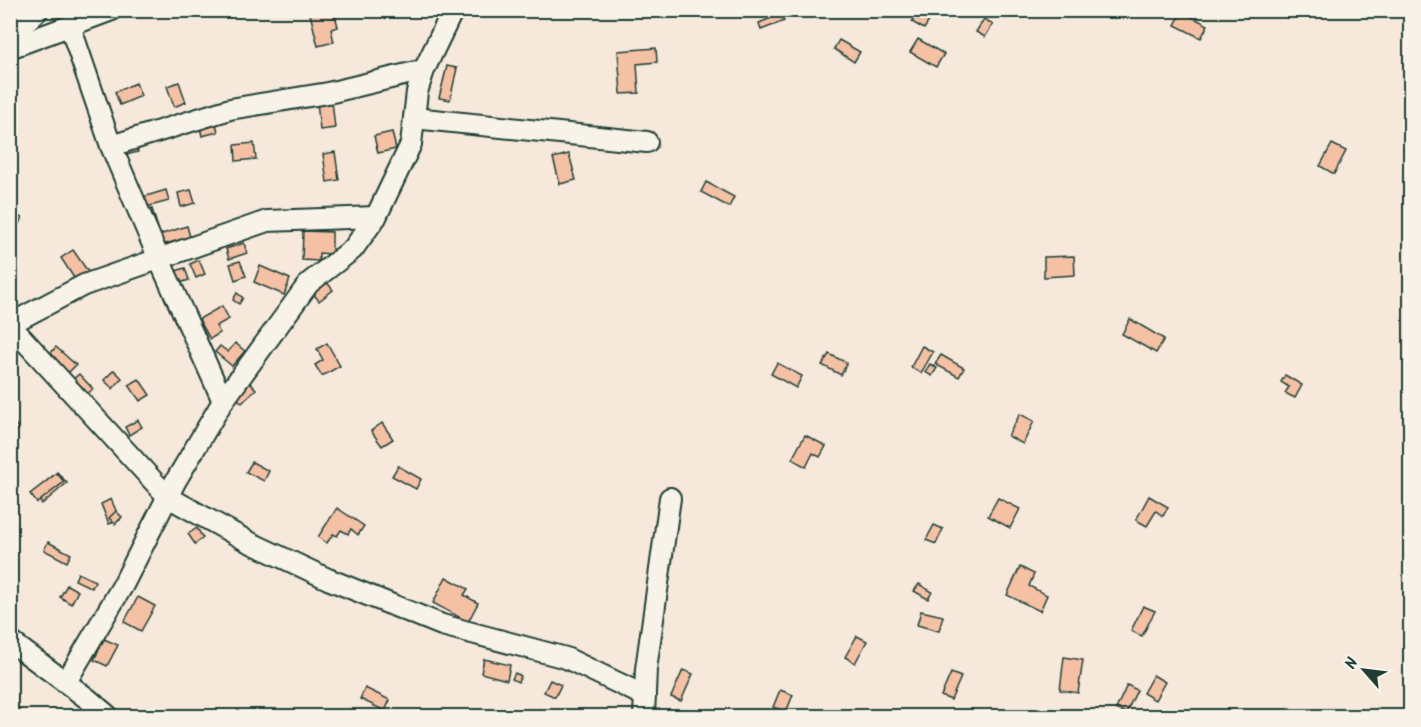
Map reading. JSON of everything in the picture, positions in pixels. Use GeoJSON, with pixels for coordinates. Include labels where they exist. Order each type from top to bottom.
{"type":"FeatureCollection","features":[{"type":"Feature","properties":{"kind":"street"},"geometry":{"type":"LineString","coordinates":[[10,37],[38,10]]}},
{"type":"Feature","properties":{"kind":"street"},"geometry":{"type":"LineString","coordinates":[[10,48],[112,10]]}},
{"type":"Feature","properties":{"kind":"street"},"geometry":{"type":"LineString","coordinates":[[66,682],[123,585],[168,497],[223,401],[309,283],[353,249],[376,217],[411,144],[417,92],[424,70],[453,10]]}},
{"type":"Feature","properties":{"kind":"street"},"geometry":{"type":"LineString","coordinates":[[70,26],[111,146],[223,401]]}},
{"type":"Feature","properties":{"kind":"street"},"geometry":{"type":"LineString","coordinates":[[111,146],[230,109],[328,93],[424,70]]}},
{"type":"Feature","properties":{"kind":"street"},"geometry":{"type":"LineString","coordinates":[[414,118],[647,142]]}},
{"type":"Feature","properties":{"kind":"street"},"geometry":{"type":"LineString","coordinates":[[376,217],[267,221],[84,285],[10,325],[168,497],[249,542],[328,579],[442,625],[566,658],[645,711]]}},
{"type":"Feature","properties":{"kind":"street"},"geometry":{"type":"LineString","coordinates":[[645,711],[646,669],[670,498]]}},
{"type":"Feature","properties":{"kind":"street"},"geometry":{"type":"LineString","coordinates":[[10,641],[88,699],[108,717]]}},
{"type":"Feature","properties":{"kind":"building"},"geometry":{"type":"Polygon","coordinates":[[[323,10],[334,10],[338,27],[331,29],[334,42],[318,46],[310,14],[323,10]]]}},
{"type":"Feature","properties":{"kind":"building"},"geometry":{"type":"Polygon","coordinates":[[[919,10],[936,10],[924,29],[912,22],[919,10]]]}},
{"type":"Feature","properties":{"kind":"building"},"geometry":{"type":"Polygon","coordinates":[[[1182,12],[1208,25],[1201,38],[1175,25],[1182,12]]]}},
{"type":"Feature","properties":{"kind":"building"},"geometry":{"type":"Polygon","coordinates":[[[781,14],[784,21],[761,30],[759,23],[781,14]]]}},
{"type":"Feature","properties":{"kind":"building"},"geometry":{"type":"Polygon","coordinates":[[[984,19],[993,24],[985,37],[976,32],[984,19]]]}},
{"type":"Feature","properties":{"kind":"building"},"geometry":{"type":"Polygon","coordinates":[[[918,39],[944,54],[936,67],[910,52],[918,39]]]}},
{"type":"Feature","properties":{"kind":"building"},"geometry":{"type":"Polygon","coordinates":[[[839,40],[860,52],[854,62],[834,49],[839,40]]]}},
{"type":"Feature","properties":{"kind":"building"},"geometry":{"type":"Polygon","coordinates":[[[656,48],[657,62],[637,64],[639,93],[621,94],[618,51],[656,48]]]}},
{"type":"Feature","properties":{"kind":"building"},"geometry":{"type":"Polygon","coordinates":[[[447,66],[457,68],[450,100],[439,98],[447,66]]]}},
{"type":"Feature","properties":{"kind":"building"},"geometry":{"type":"Polygon","coordinates":[[[179,82],[186,102],[174,107],[167,86],[179,82]]]}},
{"type":"Feature","properties":{"kind":"building"},"geometry":{"type":"Polygon","coordinates":[[[136,83],[141,96],[120,105],[115,92],[136,83]]]}},
{"type":"Feature","properties":{"kind":"building"},"geometry":{"type":"Polygon","coordinates":[[[332,101],[335,128],[320,130],[317,102],[332,101]]]}},
{"type":"Feature","properties":{"kind":"building"},"geometry":{"type":"Polygon","coordinates":[[[215,119],[218,132],[202,136],[199,123],[215,119]]]}},
{"type":"Feature","properties":{"kind":"building"},"geometry":{"type":"Polygon","coordinates":[[[392,132],[396,149],[378,153],[374,136],[392,132]]]}},
{"type":"Feature","properties":{"kind":"building"},"geometry":{"type":"Polygon","coordinates":[[[136,142],[138,152],[122,156],[120,146],[136,142]]]}},
{"type":"Feature","properties":{"kind":"building"},"geometry":{"type":"Polygon","coordinates":[[[254,143],[256,159],[236,161],[235,145],[254,143]]]}},
{"type":"Feature","properties":{"kind":"building"},"geometry":{"type":"Polygon","coordinates":[[[1332,144],[1346,151],[1334,174],[1320,166],[1332,144]]]}},
{"type":"Feature","properties":{"kind":"building"},"geometry":{"type":"Polygon","coordinates":[[[335,152],[339,180],[327,182],[323,154],[335,152]]]}},
{"type":"Feature","properties":{"kind":"building"},"geometry":{"type":"Polygon","coordinates":[[[569,154],[576,180],[560,184],[553,158],[569,154]]]}},
{"type":"Feature","properties":{"kind":"building"},"geometry":{"type":"Polygon","coordinates":[[[706,182],[734,197],[729,207],[701,192],[706,182]]]}},
{"type":"Feature","properties":{"kind":"building"},"geometry":{"type":"Polygon","coordinates":[[[166,190],[169,201],[146,207],[143,197],[166,190]]]}},
{"type":"Feature","properties":{"kind":"building"},"geometry":{"type":"Polygon","coordinates":[[[191,190],[195,203],[181,207],[178,193],[191,190]]]}},
{"type":"Feature","properties":{"kind":"building"},"geometry":{"type":"Polygon","coordinates":[[[152,209],[158,228],[149,231],[143,211],[152,209]]]}},
{"type":"Feature","properties":{"kind":"building"},"geometry":{"type":"Polygon","coordinates":[[[14,215],[22,218],[17,228],[10,224],[14,215]]]}},
{"type":"Feature","properties":{"kind":"building"},"geometry":{"type":"Polygon","coordinates":[[[187,226],[190,237],[162,245],[159,235],[187,226]]]}},
{"type":"Feature","properties":{"kind":"building"},"geometry":{"type":"Polygon","coordinates":[[[303,231],[332,232],[332,254],[319,253],[319,261],[302,260],[303,231]]]}},
{"type":"Feature","properties":{"kind":"building"},"geometry":{"type":"Polygon","coordinates":[[[244,243],[247,253],[229,259],[226,249],[244,243]]]}},
{"type":"Feature","properties":{"kind":"building"},"geometry":{"type":"Polygon","coordinates":[[[73,250],[89,273],[76,281],[61,258],[73,250]]]}},
{"type":"Feature","properties":{"kind":"building"},"geometry":{"type":"Polygon","coordinates":[[[1074,256],[1075,275],[1044,277],[1044,257],[1074,256]]]}},
{"type":"Feature","properties":{"kind":"building"},"geometry":{"type":"Polygon","coordinates":[[[199,260],[205,274],[196,278],[190,264],[199,260]]]}},
{"type":"Feature","properties":{"kind":"building"},"geometry":{"type":"Polygon","coordinates":[[[240,261],[246,276],[235,280],[230,264],[240,261]]]}},
{"type":"Feature","properties":{"kind":"building"},"geometry":{"type":"Polygon","coordinates":[[[260,266],[290,279],[284,295],[254,282],[260,266]]]}},
{"type":"Feature","properties":{"kind":"building"},"geometry":{"type":"Polygon","coordinates":[[[185,268],[189,280],[180,283],[176,271],[185,268]]]}},
{"type":"Feature","properties":{"kind":"building"},"geometry":{"type":"Polygon","coordinates":[[[326,281],[333,290],[319,301],[312,292],[326,281]]]}},
{"type":"Feature","properties":{"kind":"building"},"geometry":{"type":"Polygon","coordinates":[[[237,293],[243,298],[239,304],[233,300],[237,293]]]}},
{"type":"Feature","properties":{"kind":"building"},"geometry":{"type":"Polygon","coordinates":[[[222,306],[229,319],[216,326],[220,333],[210,339],[199,319],[222,306]]]}},
{"type":"Feature","properties":{"kind":"building"},"geometry":{"type":"Polygon","coordinates":[[[1130,319],[1164,339],[1156,353],[1122,334],[1130,319]]]}},
{"type":"Feature","properties":{"kind":"building"},"geometry":{"type":"Polygon","coordinates":[[[235,343],[245,351],[232,366],[215,352],[220,346],[228,352],[235,343]]]}},
{"type":"Feature","properties":{"kind":"building"},"geometry":{"type":"Polygon","coordinates":[[[327,343],[340,366],[322,376],[315,365],[323,360],[317,349],[327,343]]]}},
{"type":"Feature","properties":{"kind":"building"},"geometry":{"type":"Polygon","coordinates":[[[922,346],[933,352],[921,373],[911,367],[922,346]]]}},
{"type":"Feature","properties":{"kind":"building"},"geometry":{"type":"Polygon","coordinates":[[[56,347],[76,365],[66,375],[47,357],[56,347]]]}},
{"type":"Feature","properties":{"kind":"building"},"geometry":{"type":"Polygon","coordinates":[[[829,354],[847,363],[841,375],[822,365],[829,354]]]}},
{"type":"Feature","properties":{"kind":"building"},"geometry":{"type":"Polygon","coordinates":[[[941,355],[964,368],[959,377],[935,364],[941,355]]]}},
{"type":"Feature","properties":{"kind":"building"},"geometry":{"type":"Polygon","coordinates":[[[777,363],[802,376],[796,388],[771,374],[777,363]]]}},
{"type":"Feature","properties":{"kind":"building"},"geometry":{"type":"Polygon","coordinates":[[[930,364],[937,368],[932,376],[925,372],[930,364]]]}},
{"type":"Feature","properties":{"kind":"building"},"geometry":{"type":"Polygon","coordinates":[[[114,370],[122,378],[113,389],[104,380],[114,370]]]}},
{"type":"Feature","properties":{"kind":"building"},"geometry":{"type":"Polygon","coordinates":[[[79,374],[93,389],[85,396],[71,381],[79,374]]]}},
{"type":"Feature","properties":{"kind":"building"},"geometry":{"type":"Polygon","coordinates":[[[1285,375],[1302,385],[1295,398],[1285,393],[1289,387],[1281,382],[1285,375]]]}},
{"type":"Feature","properties":{"kind":"building"},"geometry":{"type":"Polygon","coordinates":[[[139,379],[150,395],[140,401],[129,385],[139,379]]]}},
{"type":"Feature","properties":{"kind":"building"},"geometry":{"type":"Polygon","coordinates":[[[247,380],[256,389],[242,403],[233,394],[247,380]]]}},
{"type":"Feature","properties":{"kind":"building"},"geometry":{"type":"Polygon","coordinates":[[[1020,414],[1034,421],[1023,444],[1008,436],[1020,414]]]}},
{"type":"Feature","properties":{"kind":"building"},"geometry":{"type":"Polygon","coordinates":[[[10,417],[19,429],[10,435],[10,417]]]}},
{"type":"Feature","properties":{"kind":"building"},"geometry":{"type":"Polygon","coordinates":[[[138,420],[142,427],[129,435],[125,427],[138,420]]]}},
{"type":"Feature","properties":{"kind":"building"},"geometry":{"type":"Polygon","coordinates":[[[382,423],[393,439],[382,446],[371,431],[382,423]]]}},
{"type":"Feature","properties":{"kind":"building"},"geometry":{"type":"Polygon","coordinates":[[[805,435],[826,446],[820,457],[813,453],[806,467],[792,459],[805,435]]]}},
{"type":"Feature","properties":{"kind":"building"},"geometry":{"type":"Polygon","coordinates":[[[252,462],[269,471],[264,481],[246,472],[252,462]]]}},
{"type":"Feature","properties":{"kind":"building"},"geometry":{"type":"Polygon","coordinates":[[[398,466],[421,479],[416,489],[392,476],[398,466]]]}},
{"type":"Feature","properties":{"kind":"building"},"geometry":{"type":"Polygon","coordinates":[[[57,472],[67,483],[42,504],[33,493],[57,472]]]}},
{"type":"Feature","properties":{"kind":"building"},"geometry":{"type":"Polygon","coordinates":[[[57,473],[64,482],[37,503],[30,494],[57,473]]]}},
{"type":"Feature","properties":{"kind":"building"},"geometry":{"type":"Polygon","coordinates":[[[1149,496],[1168,507],[1163,516],[1156,511],[1147,526],[1136,520],[1149,496]]]}},
{"type":"Feature","properties":{"kind":"building"},"geometry":{"type":"Polygon","coordinates":[[[998,498],[1020,509],[1010,528],[988,516],[998,498]]]}},
{"type":"Feature","properties":{"kind":"building"},"geometry":{"type":"Polygon","coordinates":[[[111,499],[120,520],[109,524],[101,504],[111,499]]]}},
{"type":"Feature","properties":{"kind":"building"},"geometry":{"type":"Polygon","coordinates":[[[337,508],[364,526],[358,535],[351,529],[348,534],[341,530],[337,536],[333,534],[327,543],[318,537],[337,508]]]}},
{"type":"Feature","properties":{"kind":"building"},"geometry":{"type":"Polygon","coordinates":[[[116,511],[122,517],[115,524],[109,518],[116,511]]]}},
{"type":"Feature","properties":{"kind":"building"},"geometry":{"type":"Polygon","coordinates":[[[934,525],[943,529],[936,544],[926,540],[934,525]]]}},
{"type":"Feature","properties":{"kind":"building"},"geometry":{"type":"Polygon","coordinates":[[[197,528],[203,538],[195,544],[188,534],[197,528]]]}},
{"type":"Feature","properties":{"kind":"building"},"geometry":{"type":"Polygon","coordinates":[[[48,542],[71,554],[67,562],[44,550],[48,542]]]}},
{"type":"Feature","properties":{"kind":"building"},"geometry":{"type":"Polygon","coordinates":[[[1020,567],[1034,574],[1029,586],[1047,595],[1040,611],[1007,595],[1020,567]]]}},
{"type":"Feature","properties":{"kind":"building"},"geometry":{"type":"Polygon","coordinates":[[[78,573],[95,581],[92,588],[75,580],[78,573]]]}},
{"type":"Feature","properties":{"kind":"building"},"geometry":{"type":"Polygon","coordinates":[[[446,577],[468,589],[464,595],[478,603],[468,622],[433,603],[446,577]]]}},
{"type":"Feature","properties":{"kind":"building"},"geometry":{"type":"Polygon","coordinates":[[[919,584],[932,592],[928,599],[914,591],[919,584]]]}},
{"type":"Feature","properties":{"kind":"building"},"geometry":{"type":"Polygon","coordinates":[[[67,585],[78,591],[71,604],[60,597],[67,585]]]}},
{"type":"Feature","properties":{"kind":"building"},"geometry":{"type":"Polygon","coordinates":[[[138,597],[155,606],[141,631],[124,622],[138,597]]]}},
{"type":"Feature","properties":{"kind":"building"},"geometry":{"type":"Polygon","coordinates":[[[1143,606],[1155,611],[1142,636],[1131,631],[1143,606]]]}},
{"type":"Feature","properties":{"kind":"building"},"geometry":{"type":"Polygon","coordinates":[[[921,611],[943,616],[939,631],[917,625],[921,611]]]}},
{"type":"Feature","properties":{"kind":"building"},"geometry":{"type":"Polygon","coordinates":[[[857,636],[867,641],[855,663],[845,657],[857,636]]]}},
{"type":"Feature","properties":{"kind":"building"},"geometry":{"type":"Polygon","coordinates":[[[104,639],[118,645],[107,666],[94,660],[104,639]]]}},
{"type":"Feature","properties":{"kind":"building"},"geometry":{"type":"Polygon","coordinates":[[[1064,657],[1083,660],[1078,693],[1060,690],[1064,657]]]}},
{"type":"Feature","properties":{"kind":"building"},"geometry":{"type":"Polygon","coordinates":[[[484,659],[510,665],[507,680],[481,673],[484,659]]]}},
{"type":"Feature","properties":{"kind":"building"},"geometry":{"type":"Polygon","coordinates":[[[683,670],[693,674],[681,701],[671,697],[683,670]]]}},
{"type":"Feature","properties":{"kind":"building"},"geometry":{"type":"Polygon","coordinates":[[[515,673],[521,676],[518,682],[512,679],[515,673]]]}},
{"type":"Feature","properties":{"kind":"building"},"geometry":{"type":"Polygon","coordinates":[[[951,673],[961,677],[951,700],[941,696],[951,673]]]}},
{"type":"Feature","properties":{"kind":"building"},"geometry":{"type":"Polygon","coordinates":[[[1153,675],[1165,682],[1155,700],[1143,693],[1153,675]]]}},
{"type":"Feature","properties":{"kind":"building"},"geometry":{"type":"Polygon","coordinates":[[[550,680],[561,685],[555,697],[544,692],[550,680]]]}},
{"type":"Feature","properties":{"kind":"building"},"geometry":{"type":"Polygon","coordinates":[[[1127,685],[1137,690],[1126,713],[1116,709],[1127,685]]]}},
{"type":"Feature","properties":{"kind":"building"},"geometry":{"type":"Polygon","coordinates":[[[365,688],[390,700],[385,711],[360,699],[365,688]]]}},
{"type":"Feature","properties":{"kind":"building"},"geometry":{"type":"Polygon","coordinates":[[[780,690],[793,695],[786,712],[773,707],[780,690]]]}},
{"type":"Feature","properties":{"kind":"building"},"geometry":{"type":"Polygon","coordinates":[[[538,709],[550,715],[534,716],[538,709]]]}},
{"type":"Feature","properties":{"kind":"building"},"geometry":{"type":"Polygon","coordinates":[[[963,713],[963,716],[939,716],[939,714],[963,713]]]}}]}
